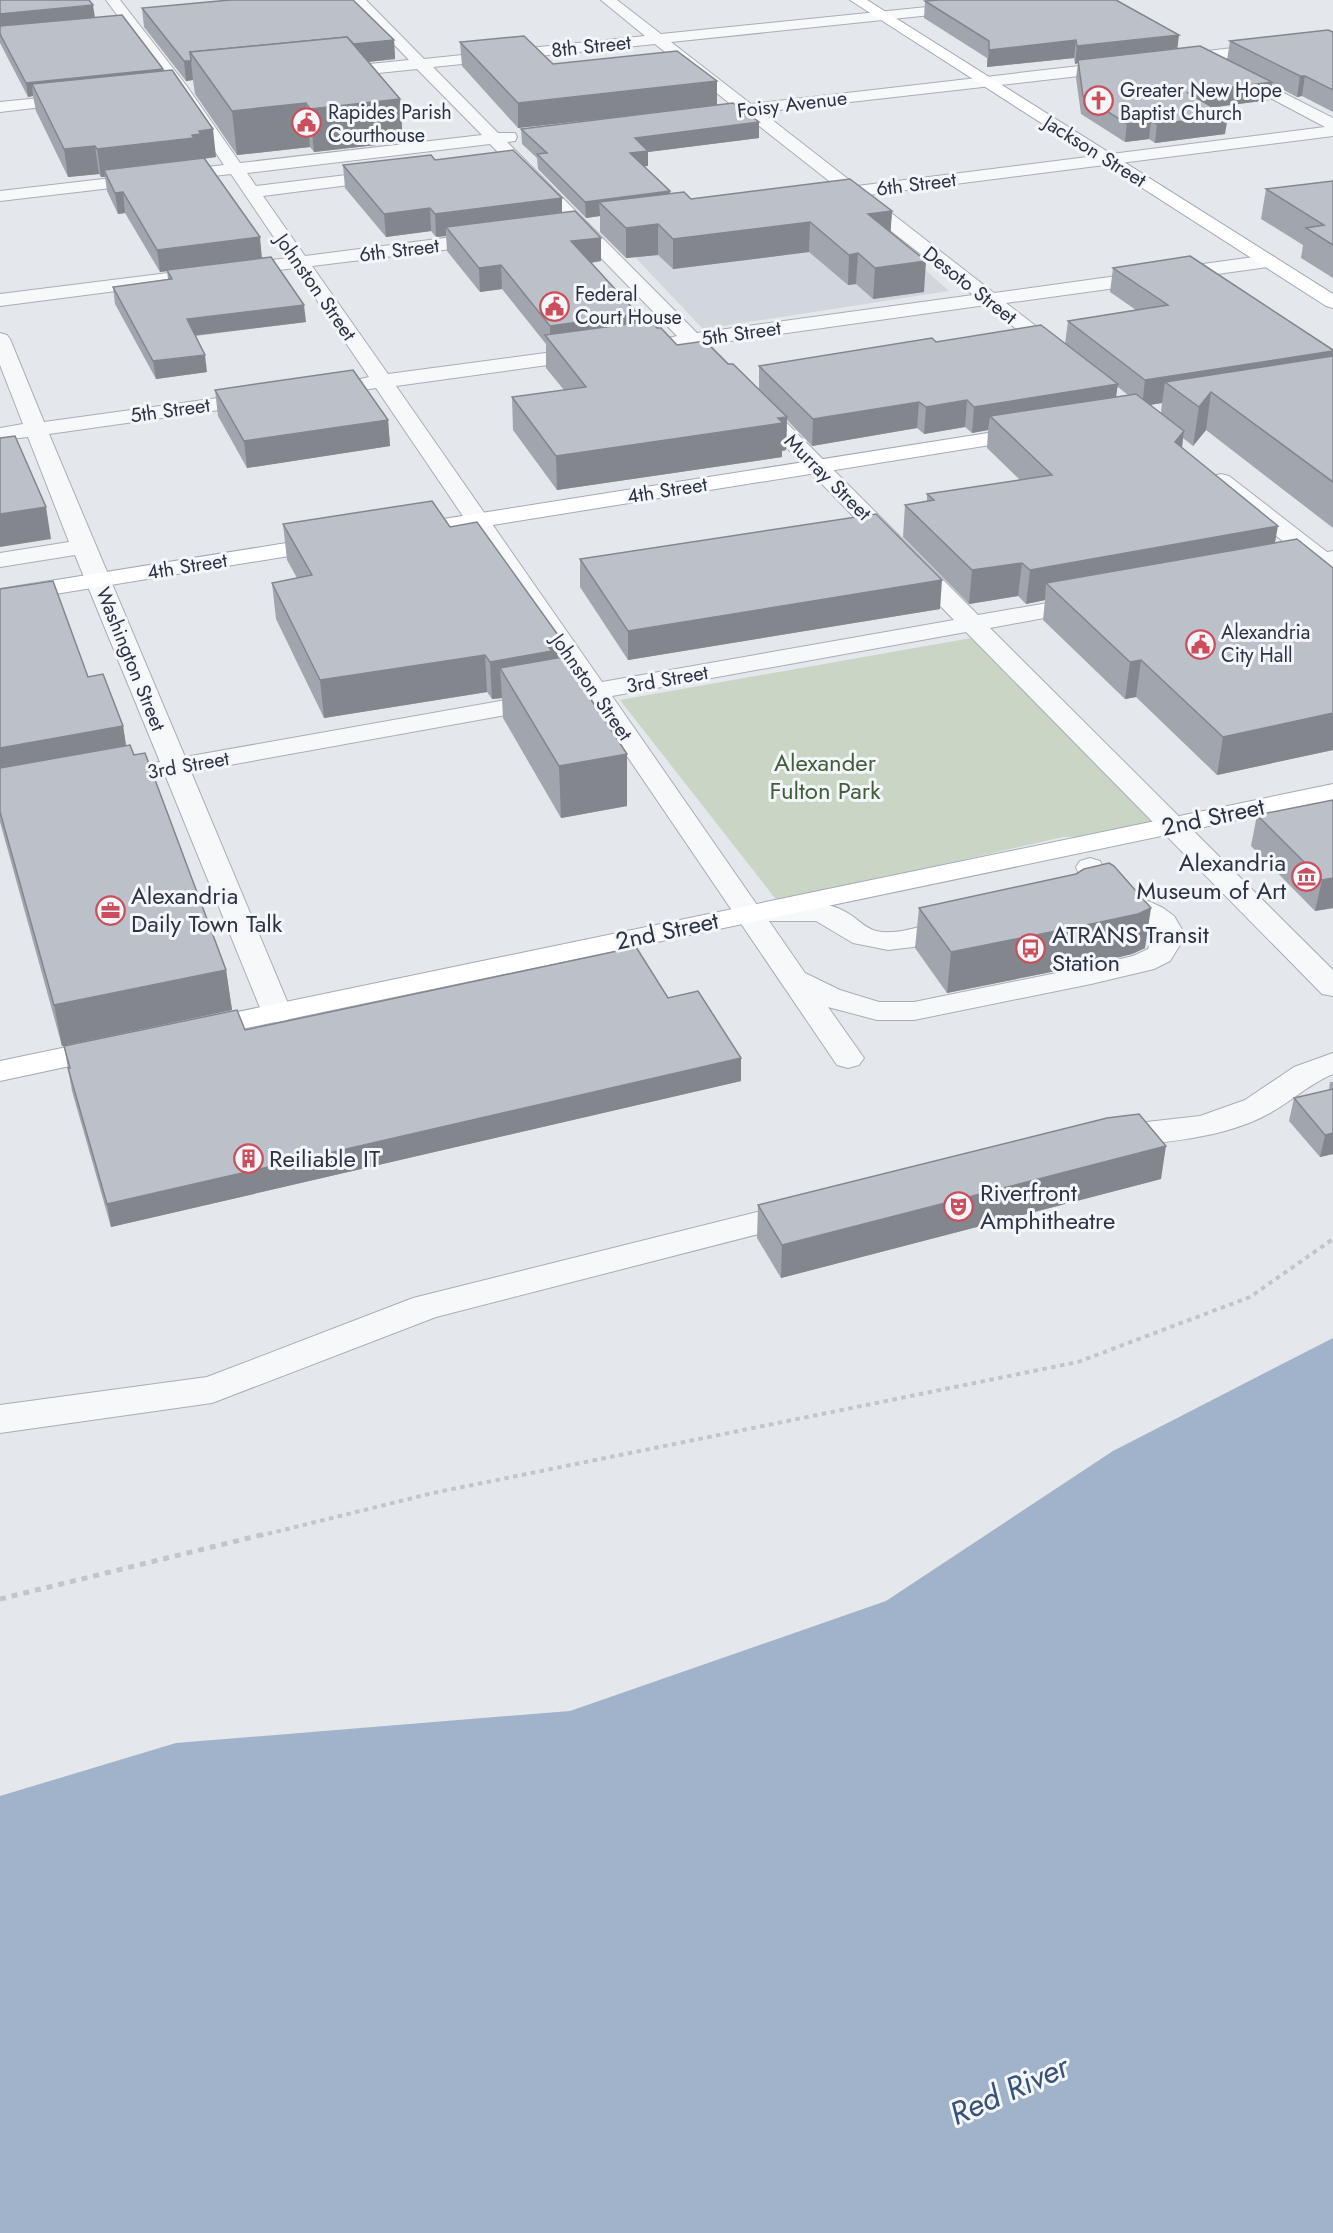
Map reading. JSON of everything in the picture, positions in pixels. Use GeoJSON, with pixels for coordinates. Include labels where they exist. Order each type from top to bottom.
{"type":"FeatureCollection","features":[{"type":"Feature","properties":{"kind":"main road","name":"Jackson Street"},"geometry":{"type":"LineString","coordinates":[[857,0],[1333,302]]}},
{"type":"Feature","properties":{"kind":"main road","name":"4th Street"},"geometry":{"type":"LineString","coordinates":[[382,535],[1057,428]]}},
{"type":"Feature","properties":{"kind":"main road","name":"4th Street"},"geometry":{"type":"LineString","coordinates":[[0,596],[347,541]]}},
{"type":"Feature","properties":{"kind":"main road","name":"2nd Street"},"geometry":{"type":"LineString","coordinates":[[172,1035],[1333,792]]}},
{"type":"Feature","properties":{"kind":"main road"},"geometry":{"type":"LineString","coordinates":[[0,1071],[138,1042]]}},
{"type":"Feature","properties":{"kind":"street"},"geometry":{"type":"LineString","coordinates":[[113,0],[122,23],[180,88]]}},
{"type":"Feature","properties":{"kind":"street","name":"Murray Street"},"geometry":{"type":"LineString","coordinates":[[358,0],[1171,826],[1333,987]]}},
{"type":"Feature","properties":{"kind":"street","name":"Desoto Street"},"geometry":{"type":"LineString","coordinates":[[608,0],[1072,364]]}},
{"type":"Feature","properties":{"kind":"street","name":"8th Street"},"geometry":{"type":"LineString","coordinates":[[317,74],[1038,0]]}},
{"type":"Feature","properties":{"kind":"street"},"geometry":{"type":"LineString","coordinates":[[122,23],[151,20]]}},
{"type":"Feature","properties":{"kind":"street"},"geometry":{"type":"LineString","coordinates":[[1157,62],[1333,41]]}},
{"type":"Feature","properties":{"kind":"street"},"geometry":{"type":"LineString","coordinates":[[1184,46],[1333,125]]}},
{"type":"Feature","properties":{"kind":"street","name":"Foisy Avenue"},"geometry":{"type":"LineString","coordinates":[[679,117],[1134,64]]}},
{"type":"Feature","properties":{"kind":"street"},"geometry":{"type":"LineString","coordinates":[[157,91],[203,86]]}},
{"type":"Feature","properties":{"kind":"street","name":"Johnston Street"},"geometry":{"type":"LineString","coordinates":[[180,88],[848,1058]]}},
{"type":"Feature","properties":{"kind":"street"},"geometry":{"type":"LineString","coordinates":[[0,107],[90,98]]}},
{"type":"Feature","properties":{"kind":"street","name":"6th Street"},"geometry":{"type":"LineString","coordinates":[[805,198],[1333,131]]}},
{"type":"Feature","properties":{"kind":"street"},"geometry":{"type":"LineString","coordinates":[[0,196],[529,135]]}},
{"type":"Feature","properties":{"kind":"street"},"geometry":{"type":"LineString","coordinates":[[320,159],[336,181]]}},
{"type":"Feature","properties":{"kind":"street"},"geometry":{"type":"LineString","coordinates":[[491,162],[515,159]]}},
{"type":"Feature","properties":{"kind":"street"},"geometry":{"type":"LineString","coordinates":[[250,192],[408,172]]}},
{"type":"Feature","properties":{"kind":"street"},"geometry":{"type":"LineString","coordinates":[[557,229],[604,223]]}},
{"type":"Feature","properties":{"kind":"street","name":"6th Street"},"geometry":{"type":"LineString","coordinates":[[0,300],[510,235]]}},
{"type":"Feature","properties":{"kind":"street","name":"5th Street"},"geometry":{"type":"LineString","coordinates":[[657,344],[1268,261]]}},
{"type":"Feature","properties":{"kind":"street","name":"Washington Street"},"geometry":{"type":"LineString","coordinates":[[0,339],[83,547],[99,580],[276,1013]]}},
{"type":"Feature","properties":{"kind":"street"},"geometry":{"type":"LineString","coordinates":[[345,387],[611,350]]}},
{"type":"Feature","properties":{"kind":"street","name":"5th Street"},"geometry":{"type":"LineString","coordinates":[[0,434],[286,395]]}},
{"type":"Feature","properties":{"kind":"street"},"geometry":{"type":"LineString","coordinates":[[1202,466],[1329,563]]}},
{"type":"Feature","properties":{"kind":"street"},"geometry":{"type":"LineString","coordinates":[[0,560],[83,547]]}},
{"type":"Feature","properties":{"kind":"street"},"geometry":{"type":"LineString","coordinates":[[1252,573],[1329,563]]}},
{"type":"Feature","properties":{"kind":"street","name":"3rd Street"},"geometry":{"type":"LineString","coordinates":[[82,784],[1112,598]]}},
{"type":"Feature","properties":{"kind":"street"},"geometry":{"type":"LineString","coordinates":[[1071,899],[1086,878],[1103,840]]}},
{"type":"Feature","properties":{"kind":"street"},"geometry":{"type":"LineString","coordinates":[[794,979],[829,997],[877,1011],[914,1011],[1081,978],[1143,963],[1159,955],[1168,940],[1169,933],[1162,922],[1153,914],[1111,894],[1095,881],[1090,867]]}},
{"type":"Feature","properties":{"kind":"street"},"geometry":{"type":"LineString","coordinates":[[749,914],[799,910],[828,914],[864,937],[889,939],[904,939],[984,922]]}},
{"type":"Feature","properties":{"kind":"street"},"geometry":{"type":"LineString","coordinates":[[1079,1143],[1102,1138],[1205,1126],[1257,1107],[1305,1074],[1333,1063]]}},
{"type":"Feature","properties":{"kind":"street"},"geometry":{"type":"LineString","coordinates":[[0,1419],[212,1390],[426,1307],[837,1203]]}},
{"type":"Feature","properties":{"kind":"path"},"geometry":{"type":"LineString","coordinates":[[0,1599],[433,1493],[1078,1362],[1250,1297],[1333,1239]]}},
{"type":"Feature","properties":{"kind":"shaded area"},"geometry":{"type":"Polygon","coordinates":[[[849,203],[949,291],[703,329],[615,236],[849,203]]]}},
{"type":"Feature","properties":{"kind":"green space","name":"Alexander Fulton Park"},"geometry":{"type":"Polygon","coordinates":[[[977,637],[1164,824],[1106,836],[1063,837],[778,902],[620,700],[977,637]]]}},
{"type":"Feature","properties":{"kind":"water","name":"Red River"},"geometry":{"type":"Polygon","coordinates":[[[1333,1338],[1333,2233],[0,2233],[0,1796],[176,1743],[570,1711],[886,1601],[1113,1451],[1333,1338]]]}},
{"type":"Feature","properties":{"kind":"building"},"geometry":{"type":"Polygon","coordinates":[[[0,0],[89,0],[93,5],[0,14],[0,0]]]}},
{"type":"Feature","properties":{"kind":"building"},"geometry":{"type":"Polygon","coordinates":[[[230,0],[353,0],[394,40],[354,44],[347,37],[190,52],[191,61],[184,61],[142,8],[230,0]]]}},
{"type":"Feature","properties":{"kind":"building"},"geometry":{"type":"Polygon","coordinates":[[[1116,0],[1179,35],[1077,46],[1076,40],[989,50],[989,41],[925,1],[1116,0]]]}},
{"type":"Feature","properties":{"kind":"building"},"geometry":{"type":"Polygon","coordinates":[[[122,15],[163,69],[26,83],[0,34],[0,26],[122,15]]]}},
{"type":"Feature","properties":{"kind":"building"},"geometry":{"type":"Polygon","coordinates":[[[1328,30],[1333,32],[1333,90],[1230,41],[1328,30]]]}},
{"type":"Feature","properties":{"kind":"building"},"geometry":{"type":"Polygon","coordinates":[[[524,36],[553,64],[677,51],[717,81],[518,103],[460,42],[524,36]]]}},
{"type":"Feature","properties":{"kind":"building"},"geometry":{"type":"Polygon","coordinates":[[[347,37],[400,99],[310,109],[306,103],[232,111],[190,52],[347,37]]]}},
{"type":"Feature","properties":{"kind":"building"},"geometry":{"type":"Polygon","coordinates":[[[1200,46],[1272,82],[1188,93],[1228,116],[1157,124],[1151,121],[1127,124],[1083,96],[1078,60],[1200,46]]]}},
{"type":"Feature","properties":{"kind":"building"},"geometry":{"type":"Polygon","coordinates":[[[172,70],[213,129],[199,131],[201,134],[192,135],[194,138],[97,149],[95,146],[64,149],[32,84],[172,70]]]}},
{"type":"Feature","properties":{"kind":"building"},"geometry":{"type":"Polygon","coordinates":[[[733,103],[759,122],[635,138],[648,151],[630,153],[670,191],[585,202],[537,154],[547,153],[521,129],[733,103]]]}},
{"type":"Feature","properties":{"kind":"building"},"geometry":{"type":"Polygon","coordinates":[[[513,150],[562,198],[435,214],[430,208],[384,214],[343,165],[431,155],[435,160],[513,150]]]}},
{"type":"Feature","properties":{"kind":"building"},"geometry":{"type":"Polygon","coordinates":[[[204,158],[260,237],[157,250],[123,192],[115,193],[104,170],[204,158]]]}},
{"type":"Feature","properties":{"kind":"building"},"geometry":{"type":"Polygon","coordinates":[[[850,179],[892,211],[868,214],[926,261],[875,268],[858,253],[849,255],[810,222],[673,239],[658,224],[626,228],[599,202],[684,192],[691,199],[850,179]]]}},
{"type":"Feature","properties":{"kind":"building"},"geometry":{"type":"Polygon","coordinates":[[[1333,181],[1333,245],[1306,228],[1324,225],[1266,189],[1333,181]]]}},
{"type":"Feature","properties":{"kind":"building"},"geometry":{"type":"Polygon","coordinates":[[[575,211],[601,238],[571,241],[638,314],[550,326],[501,265],[479,268],[446,227],[575,211]]]}},
{"type":"Feature","properties":{"kind":"building"},"geometry":{"type":"Polygon","coordinates":[[[1190,256],[1333,351],[1145,380],[1068,321],[1168,305],[1113,268],[1190,256]]]}},
{"type":"Feature","properties":{"kind":"building"},"geometry":{"type":"Polygon","coordinates":[[[271,257],[304,305],[187,319],[205,355],[153,361],[113,287],[172,279],[167,270],[271,257]]]}},
{"type":"Feature","properties":{"kind":"building"},"geometry":{"type":"Polygon","coordinates":[[[651,321],[677,345],[705,341],[728,364],[733,364],[787,417],[778,418],[783,423],[556,456],[512,397],[586,387],[545,335],[651,321]]]}},
{"type":"Feature","properties":{"kind":"building"},"geometry":{"type":"Polygon","coordinates":[[[1041,325],[1118,384],[974,407],[967,400],[926,407],[919,402],[813,419],[759,366],[932,338],[936,342],[1041,325]]]}},
{"type":"Feature","properties":{"kind":"building"},"geometry":{"type":"Polygon","coordinates":[[[1333,356],[1333,482],[1211,392],[1199,407],[1165,382],[1333,356]]]}},
{"type":"Feature","properties":{"kind":"building"},"geometry":{"type":"Polygon","coordinates":[[[353,370],[388,420],[244,441],[215,390],[353,370]]]}},
{"type":"Feature","properties":{"kind":"building"},"geometry":{"type":"Polygon","coordinates":[[[1136,394],[1184,431],[1175,442],[1278,526],[1030,570],[1022,563],[972,570],[905,505],[934,500],[927,494],[1052,475],[990,416],[1136,394]]]}},
{"type":"Feature","properties":{"kind":"building"},"geometry":{"type":"Polygon","coordinates":[[[15,436],[46,507],[0,514],[0,438],[15,436]]]}},
{"type":"Feature","properties":{"kind":"building"},"geometry":{"type":"Polygon","coordinates":[[[432,501],[450,527],[477,522],[563,642],[547,645],[552,651],[490,662],[485,655],[320,680],[272,583],[312,575],[283,524],[432,501]]]}},
{"type":"Feature","properties":{"kind":"building"},"geometry":{"type":"Polygon","coordinates":[[[876,514],[942,580],[628,631],[580,559],[876,514]]]}},
{"type":"Feature","properties":{"kind":"building"},"geometry":{"type":"Polygon","coordinates":[[[1297,539],[1333,568],[1333,713],[1223,737],[1141,660],[1130,662],[1046,583],[1297,539]]]}},
{"type":"Feature","properties":{"kind":"building"},"geometry":{"type":"Polygon","coordinates":[[[53,581],[88,677],[103,674],[123,726],[0,748],[0,589],[53,581]]]}},
{"type":"Feature","properties":{"kind":"building"},"geometry":{"type":"Polygon","coordinates":[[[563,657],[627,754],[559,766],[500,668],[563,657]]]}},
{"type":"Feature","properties":{"kind":"building","name":"Alexandria Daily Town Talk"},"geometry":{"type":"Polygon","coordinates":[[[130,745],[134,755],[145,753],[226,970],[54,1005],[0,812],[0,768],[130,745]]]}},
{"type":"Feature","properties":{"kind":"building"},"geometry":{"type":"Polygon","coordinates":[[[1333,800],[1333,878],[1322,880],[1257,815],[1333,800]]]}},
{"type":"Feature","properties":{"kind":"building"},"geometry":{"type":"Polygon","coordinates":[[[1109,863],[1151,908],[1138,914],[951,952],[919,908],[1076,874],[1084,869],[1109,863]]]}},
{"type":"Feature","properties":{"kind":"building","name":"Reiliable IT"},"geometry":{"type":"Polygon","coordinates":[[[636,947],[668,998],[698,991],[741,1058],[107,1204],[68,1068],[70,1068],[64,1046],[237,1010],[245,1030],[636,947]]]}},
{"type":"Feature","properties":{"kind":"building"},"geometry":{"type":"Polygon","coordinates":[[[1333,1089],[1333,1133],[1325,1135],[1294,1098],[1333,1089]]]}},
{"type":"Feature","properties":{"kind":"building"},"geometry":{"type":"Polygon","coordinates":[[[1139,1114],[1166,1146],[782,1245],[758,1205],[1107,1118],[1139,1114]]]}},
{"type":"Feature","properties":{"kind":"place","name":"Greater New Hope Baptist Church"},"geometry":{"type":"Point","coordinates":[1099,101]}},
{"type":"Feature","properties":{"kind":"place","name":"Rapides Parish Courthouse"},"geometry":{"type":"Point","coordinates":[307,123]}},
{"type":"Feature","properties":{"kind":"place","name":"Federal Court House"},"geometry":{"type":"Point","coordinates":[554,306]}},
{"type":"Feature","properties":{"kind":"place","name":"Alexandria City Hall"},"geometry":{"type":"Point","coordinates":[1200,644]}},
{"type":"Feature","properties":{"kind":"place","name":"Alexandria Museum of Art"},"geometry":{"type":"Point","coordinates":[1307,877]}},
{"type":"Feature","properties":{"kind":"place","name":"Alexandria Daily Town Talk"},"geometry":{"type":"Point","coordinates":[110,910]}},
{"type":"Feature","properties":{"kind":"place","name":"ATRANS Transit Station"},"geometry":{"type":"Point","coordinates":[1031,949]}},
{"type":"Feature","properties":{"kind":"place","name":"Reiliable IT"},"geometry":{"type":"Point","coordinates":[248,1159]}},
{"type":"Feature","properties":{"kind":"place","name":"Riverfront Amphitheatre"},"geometry":{"type":"Point","coordinates":[959,1207]}}]}
